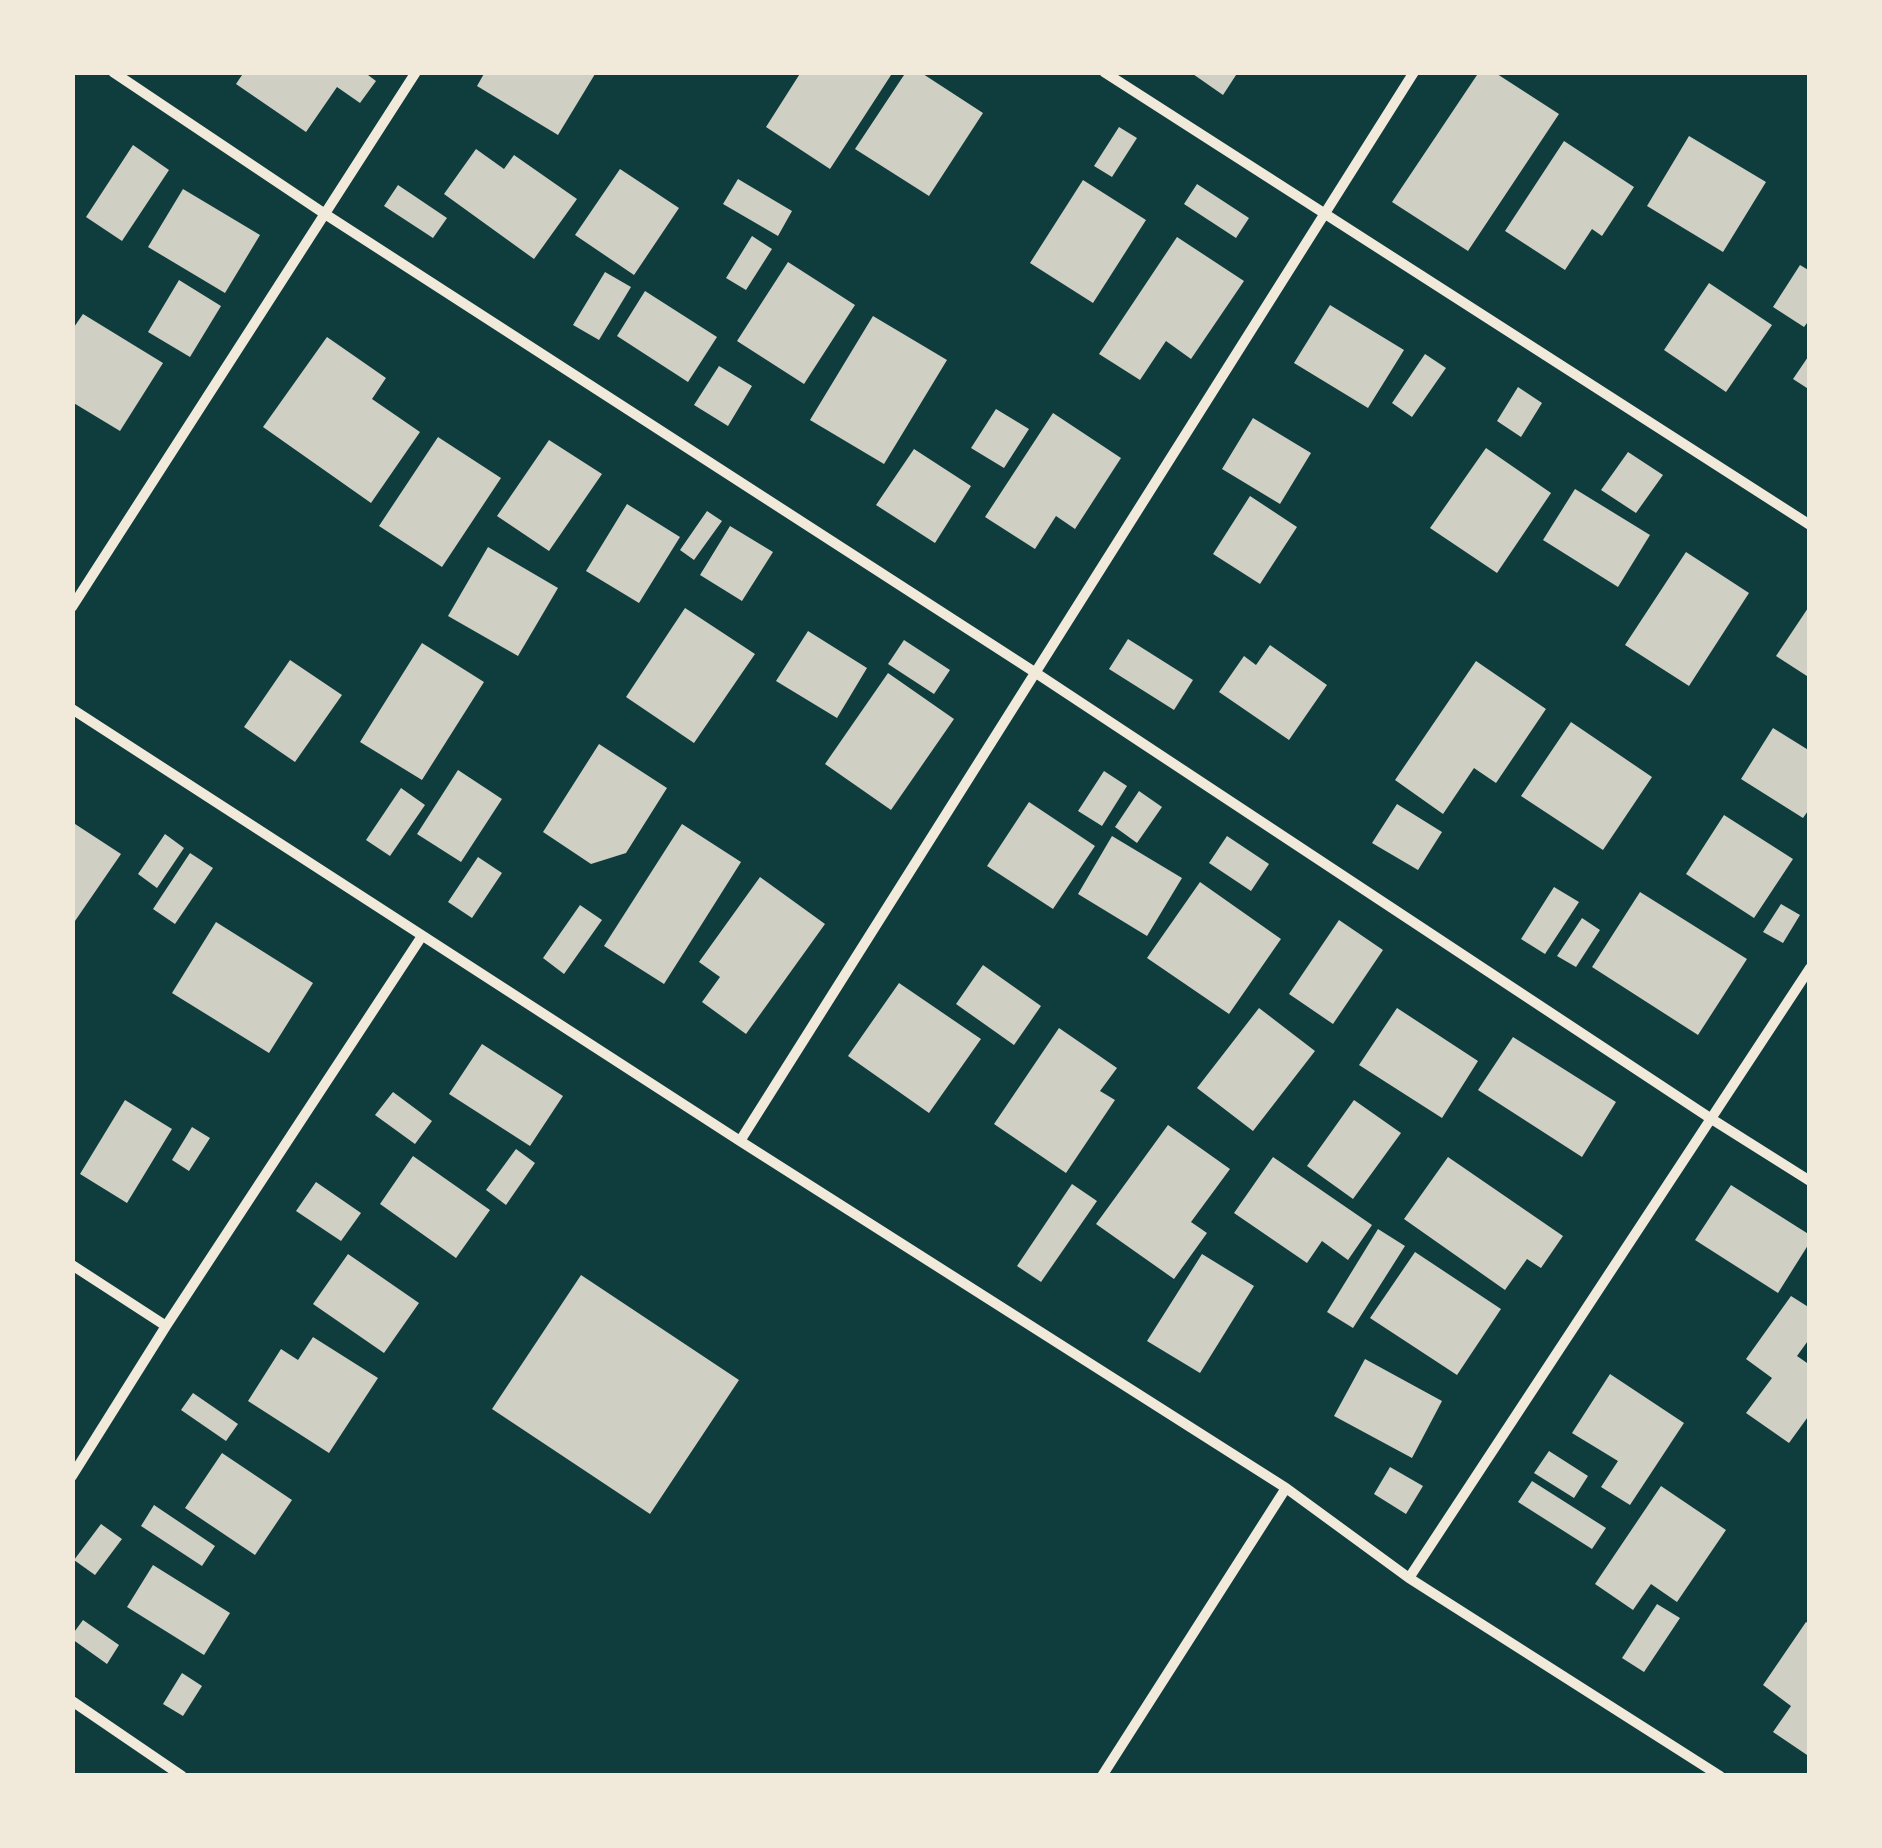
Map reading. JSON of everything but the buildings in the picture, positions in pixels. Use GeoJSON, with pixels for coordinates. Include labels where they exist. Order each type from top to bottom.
{"type":"FeatureCollection","features":[{"type":"Feature","properties":{"kind":"street"},"geometry":{"type":"LineString","coordinates":[[113,72],[324,214],[1036,673],[1810,1180]]}},
{"type":"Feature","properties":{"kind":"street"},"geometry":{"type":"LineString","coordinates":[[72,608],[416,72]]}},
{"type":"Feature","properties":{"kind":"street"},"geometry":{"type":"LineString","coordinates":[[1104,72],[1810,525]]}},
{"type":"Feature","properties":{"kind":"street"},"geometry":{"type":"LineString","coordinates":[[740,1141],[1414,72]]}},
{"type":"Feature","properties":{"kind":"street"},"geometry":{"type":"LineString","coordinates":[[72,709],[1286,1488],[1409,1578],[1720,1776]]}},
{"type":"Feature","properties":{"kind":"street"},"geometry":{"type":"LineString","coordinates":[[72,1476],[422,936]]}},
{"type":"Feature","properties":{"kind":"street"},"geometry":{"type":"LineString","coordinates":[[1409,1578],[1810,968]]}},
{"type":"Feature","properties":{"kind":"street"},"geometry":{"type":"LineString","coordinates":[[72,1266],[166,1326]]}},
{"type":"Feature","properties":{"kind":"street"},"geometry":{"type":"LineString","coordinates":[[1102,1776],[1286,1488]]}},
{"type":"Feature","properties":{"kind":"street"},"geometry":{"type":"LineString","coordinates":[[72,1701],[182,1776]]}}]}
